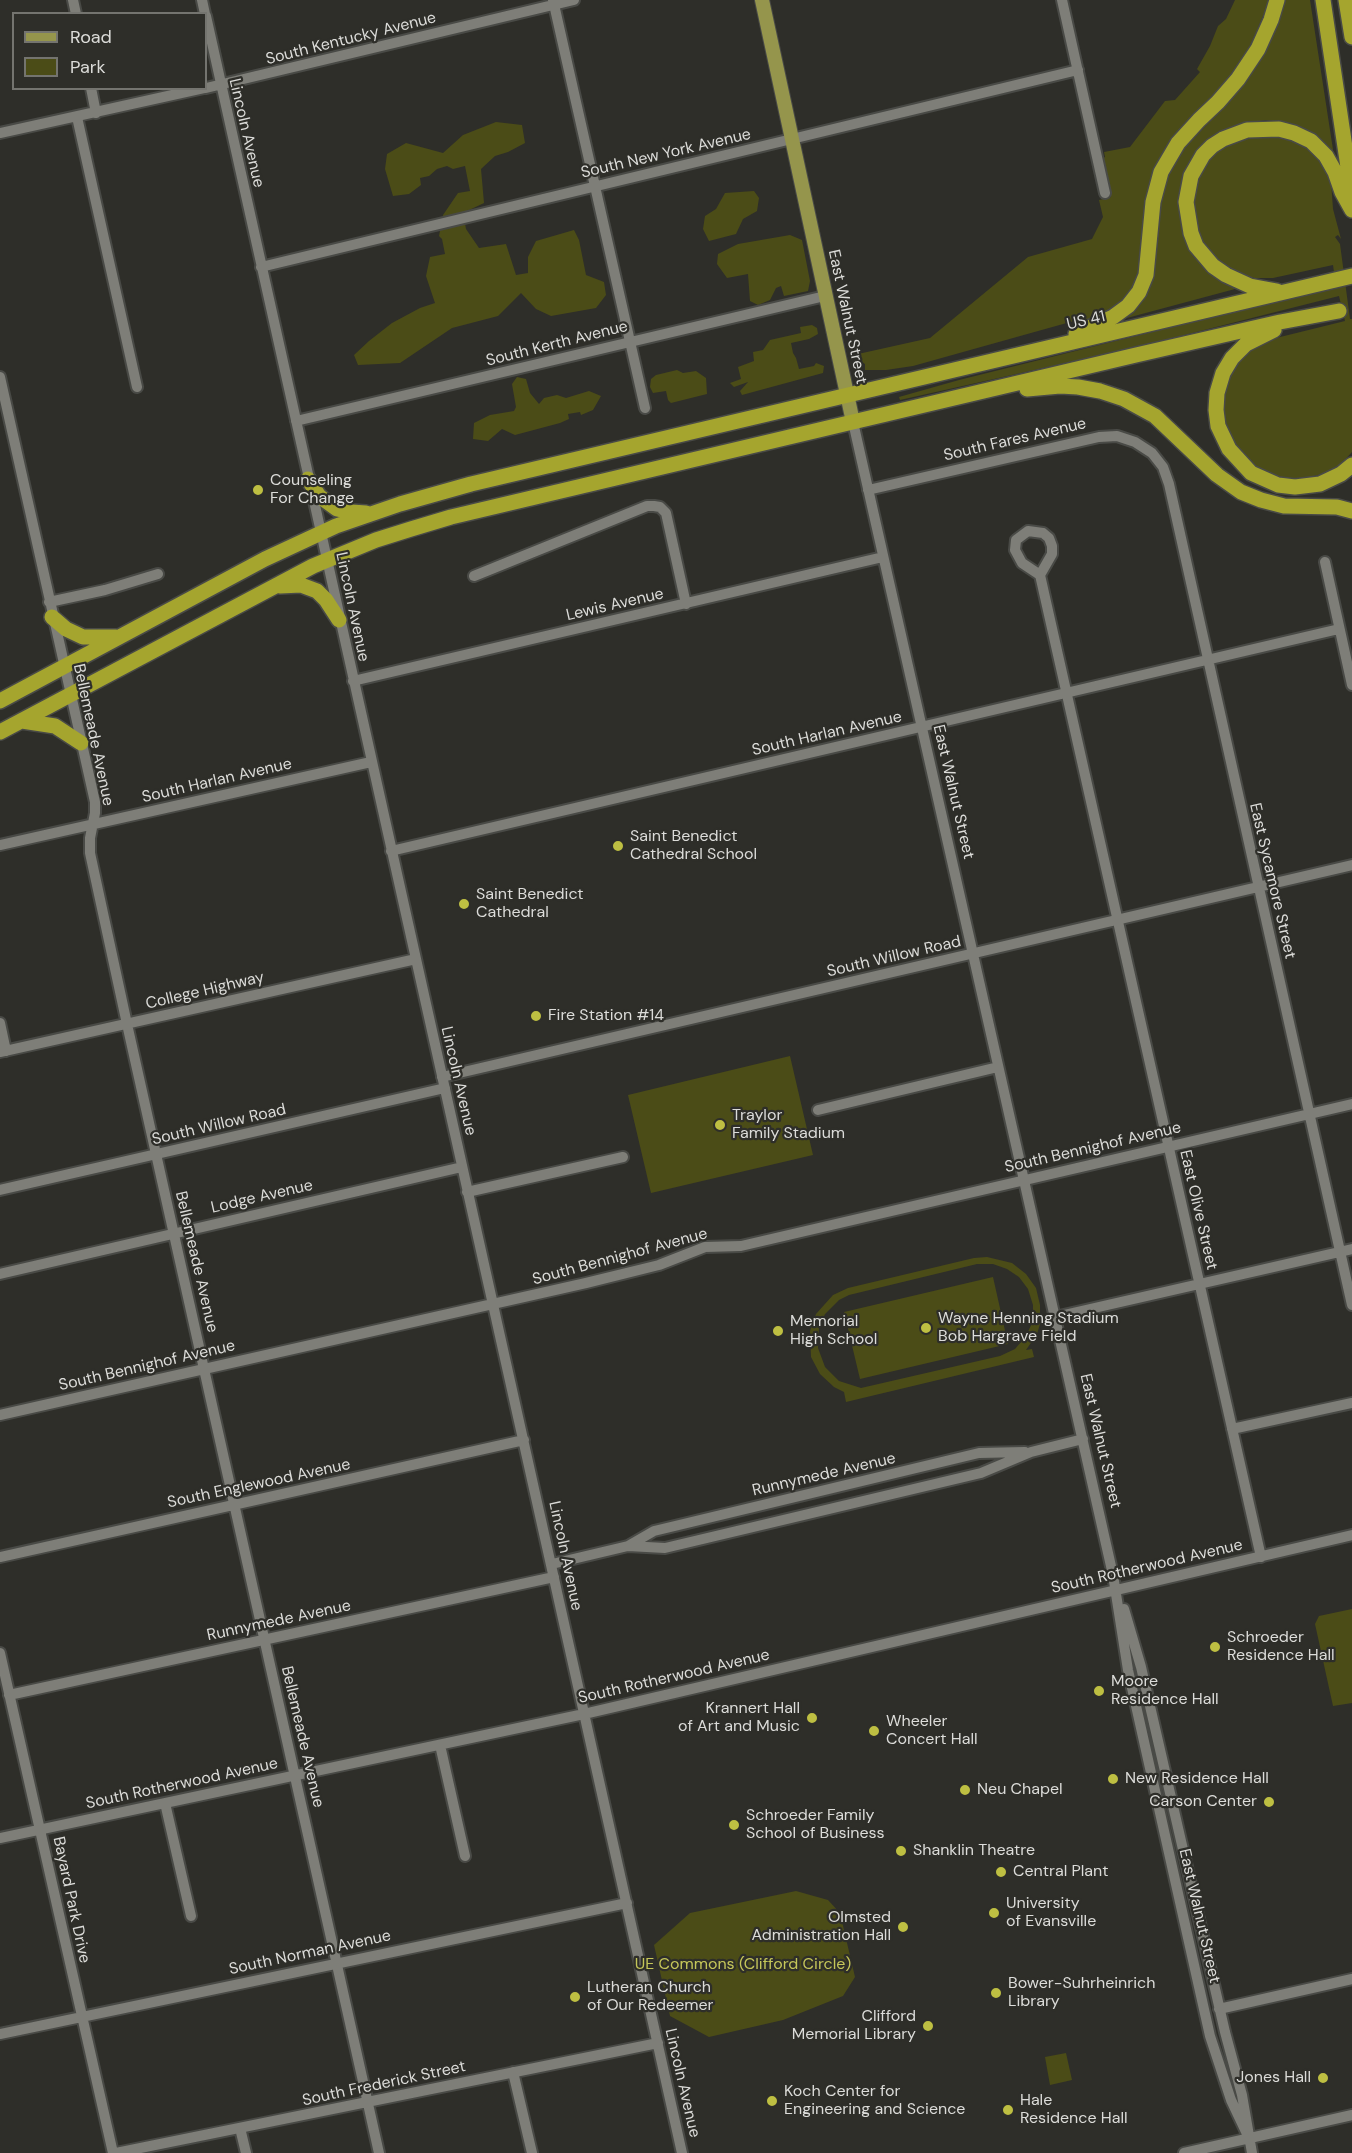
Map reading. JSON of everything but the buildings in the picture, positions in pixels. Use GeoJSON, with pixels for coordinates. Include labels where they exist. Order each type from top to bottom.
{"type":"FeatureCollection","features":[{"type":"Feature","properties":{"kind":"highway"},"geometry":{"type":"LineString","coordinates":[[1027,353],[1113,317],[1128,306],[1139,292],[1146,275],[1153,202],[1161,172],[1178,143],[1238,79],[1258,49],[1277,0]]}},
{"type":"Feature","properties":{"kind":"highway"},"geometry":{"type":"LineString","coordinates":[[1323,0],[1352,194]]}},
{"type":"Feature","properties":{"kind":"highway"},"geometry":{"type":"LineString","coordinates":[[1346,0],[1352,38]]}},
{"type":"Feature","properties":{"kind":"highway"},"geometry":{"type":"LineString","coordinates":[[1294,290],[1263,289],[1238,281],[1214,266],[1196,246],[1189,225],[1186,202],[1191,176],[1203,155],[1223,139],[1247,130],[1279,129],[1294,133],[1311,141],[1326,156],[1352,210]]}},
{"type":"Feature","properties":{"kind":"highway","name":"US 41"},"geometry":{"type":"LineString","coordinates":[[0,702],[265,559],[320,533],[372,513],[471,484],[1352,276]]}},
{"type":"Feature","properties":{"kind":"highway"},"geometry":{"type":"LineString","coordinates":[[0,732],[271,587],[326,560],[376,540],[451,517],[1269,324],[1346,309]]}},
{"type":"Feature","properties":{"kind":"highway"},"geometry":{"type":"LineString","coordinates":[[1346,309],[1305,318],[1246,344],[1232,358],[1223,373],[1217,393],[1216,410],[1218,426],[1229,449],[1242,465],[1261,479],[1278,485],[1308,487],[1331,480],[1352,465]]}},
{"type":"Feature","properties":{"kind":"highway"},"geometry":{"type":"LineString","coordinates":[[938,402],[1040,387],[1069,387],[1100,391],[1124,399],[1155,416],[1217,475],[1241,492],[1284,506],[1337,507],[1352,511]]}},
{"type":"Feature","properties":{"kind":"highway"},"geometry":{"type":"LineString","coordinates":[[308,479],[319,496],[337,509],[372,513]]}},
{"type":"Feature","properties":{"kind":"highway"},"geometry":{"type":"LineString","coordinates":[[271,587],[295,584],[317,591],[339,620]]}},
{"type":"Feature","properties":{"kind":"highway"},"geometry":{"type":"LineString","coordinates":[[51,610],[66,629],[83,637],[122,636]]}},
{"type":"Feature","properties":{"kind":"highway"},"geometry":{"type":"LineString","coordinates":[[22,721],[55,726],[81,743]]}},
{"type":"Feature","properties":{"kind":"main road","name":"East Walnut Street"},"geometry":{"type":"LineString","coordinates":[[762,0],[853,422]]}},
{"type":"Feature","properties":{"kind":"street","name":"South Kentucky Avenue"},"geometry":{"type":"LineString","coordinates":[[207,88],[554,2],[574,0]]}},
{"type":"Feature","properties":{"kind":"street"},"geometry":{"type":"LineString","coordinates":[[1062,0],[1105,193]]}},
{"type":"Feature","properties":{"kind":"street"},"geometry":{"type":"LineString","coordinates":[[554,2],[645,408]]}},
{"type":"Feature","properties":{"kind":"street","name":"Lincoln Avenue"},"geometry":{"type":"LineString","coordinates":[[207,24],[682,2153]]}},
{"type":"Feature","properties":{"kind":"street","name":"South New York Avenue"},"geometry":{"type":"LineString","coordinates":[[261,267],[1078,70]]}},
{"type":"Feature","properties":{"kind":"street"},"geometry":{"type":"LineString","coordinates":[[91,90],[96,113]]}},
{"type":"Feature","properties":{"kind":"street","name":"South Kentucky Avenue"},"geometry":{"type":"LineString","coordinates":[[0,133],[196,90]]}},
{"type":"Feature","properties":{"kind":"street"},"geometry":{"type":"LineString","coordinates":[[77,117],[137,387]]}},
{"type":"Feature","properties":{"kind":"street","name":"South Kerth Avenue"},"geometry":{"type":"LineString","coordinates":[[296,422],[825,296]]}},
{"type":"Feature","properties":{"kind":"street","name":"Bellemeade Avenue"},"geometry":{"type":"LineString","coordinates":[[0,377],[4,415],[95,802],[90,853],[379,2153]]}},
{"type":"Feature","properties":{"kind":"street","name":"East Walnut Street"},"geometry":{"type":"LineString","coordinates":[[853,422],[1116,1589],[1128,1670],[1210,2036],[1231,2100],[1249,2138]]}},
{"type":"Feature","properties":{"kind":"street","name":"South Fares Avenue"},"geometry":{"type":"LineString","coordinates":[[868,490],[1099,436],[1117,436],[1136,442],[1152,453],[1161,464]]}},
{"type":"Feature","properties":{"kind":"street","name":"East Sycamore Street"},"geometry":{"type":"LineString","coordinates":[[1161,464],[1169,484],[1352,1305]]}},
{"type":"Feature","properties":{"kind":"street"},"geometry":{"type":"LineString","coordinates":[[474,576],[647,506],[660,507],[666,513],[686,604]]}},
{"type":"Feature","properties":{"kind":"street","name":"Lewis Avenue"},"geometry":{"type":"LineString","coordinates":[[353,681],[883,557]]}},
{"type":"Feature","properties":{"kind":"street"},"geometry":{"type":"LineString","coordinates":[[1325,562],[1352,685]]}},
{"type":"Feature","properties":{"kind":"street"},"geometry":{"type":"LineString","coordinates":[[51,610],[158,574]]}},
{"type":"Feature","properties":{"kind":"street","name":"East Olive Street"},"geometry":{"type":"LineString","coordinates":[[1040,575],[1261,1557]]}},
{"type":"Feature","properties":{"kind":"street","name":"South Harlan Avenue"},"geometry":{"type":"LineString","coordinates":[[391,851],[1339,629]]}},
{"type":"Feature","properties":{"kind":"street","name":"South Harlan Avenue"},"geometry":{"type":"LineString","coordinates":[[0,845],[371,762]]}},
{"type":"Feature","properties":{"kind":"street","name":"South Willow Road"},"geometry":{"type":"LineString","coordinates":[[0,1190],[156,1155],[973,954],[1352,865]]}},
{"type":"Feature","properties":{"kind":"street","name":"College Highway"},"geometry":{"type":"LineString","coordinates":[[3,1051],[416,959]]}},
{"type":"Feature","properties":{"kind":"street"},"geometry":{"type":"LineString","coordinates":[[0,1023],[3,1051]]}},
{"type":"Feature","properties":{"kind":"street"},"geometry":{"type":"LineString","coordinates":[[818,1110],[998,1067]]}},
{"type":"Feature","properties":{"kind":"street","name":"South Bennighof Avenue"},"geometry":{"type":"LineString","coordinates":[[0,1415],[659,1265],[705,1247],[741,1246],[1352,1104]]}},
{"type":"Feature","properties":{"kind":"street"},"geometry":{"type":"LineString","coordinates":[[467,1192],[623,1157]]}},
{"type":"Feature","properties":{"kind":"street","name":"Lodge Avenue"},"geometry":{"type":"LineString","coordinates":[[0,1274],[462,1167]]}},
{"type":"Feature","properties":{"kind":"street"},"geometry":{"type":"LineString","coordinates":[[1055,1317],[1352,1249]]}},
{"type":"Feature","properties":{"kind":"street"},"geometry":{"type":"LineString","coordinates":[[1232,1429],[1352,1403]]}},
{"type":"Feature","properties":{"kind":"street","name":"South Englewood Avenue"},"geometry":{"type":"LineString","coordinates":[[0,1557],[524,1440]]}},
{"type":"Feature","properties":{"kind":"street","name":"Runnymede Avenue"},"geometry":{"type":"LineString","coordinates":[[552,1564],[628,1546],[665,1548],[981,1473],[1031,1452],[1083,1440]]}},
{"type":"Feature","properties":{"kind":"street","name":"Runnymede Avenue"},"geometry":{"type":"LineString","coordinates":[[628,1546],[654,1531],[967,1456],[1031,1452]]}},
{"type":"Feature","properties":{"kind":"street","name":"South Rotherwood Avenue"},"geometry":{"type":"LineString","coordinates":[[0,1838],[584,1714],[1352,1535]]}},
{"type":"Feature","properties":{"kind":"street","name":"Runnymede Avenue"},"geometry":{"type":"LineString","coordinates":[[9,1695],[554,1577]]}},
{"type":"Feature","properties":{"kind":"street","name":"East Walnut Street"},"geometry":{"type":"LineString","coordinates":[[1116,1589],[1141,1667],[1219,2009],[1242,2095],[1252,2153]]}},
{"type":"Feature","properties":{"kind":"street","name":"Bayard Park Drive"},"geometry":{"type":"LineString","coordinates":[[0,1653],[81,2017],[115,2153]]}},
{"type":"Feature","properties":{"kind":"street"},"geometry":{"type":"LineString","coordinates":[[440,1745],[465,1856]]}},
{"type":"Feature","properties":{"kind":"street"},"geometry":{"type":"LineString","coordinates":[[165,1803],[191,1916]]}},
{"type":"Feature","properties":{"kind":"street","name":"South Norman Avenue"},"geometry":{"type":"LineString","coordinates":[[0,2034],[627,1903]]}},
{"type":"Feature","properties":{"kind":"street"},"geometry":{"type":"LineString","coordinates":[[1219,2009],[1352,1979]]}},
{"type":"Feature","properties":{"kind":"street","name":"South Frederick Street"},"geometry":{"type":"LineString","coordinates":[[115,2153],[658,2043]]}},
{"type":"Feature","properties":{"kind":"street"},"geometry":{"type":"LineString","coordinates":[[513,2072],[532,2153]]}},
{"type":"Feature","properties":{"kind":"street"},"geometry":{"type":"LineString","coordinates":[[1184,2153],[1352,2115]]}},
{"type":"Feature","properties":{"kind":"street"},"geometry":{"type":"LineString","coordinates":[[240,2128],[246,2153]]}},
{"type":"Feature","properties":{"kind":"green space"},"geometry":{"type":"Polygon","coordinates":[[[1235,0],[1270,0],[1251,44],[1145,206],[1141,262],[1137,278],[1130,293],[1118,305],[1105,314],[1084,321],[1081,319],[913,366],[865,370],[865,364],[859,360],[858,354],[930,338],[1028,257],[1092,239],[1103,217],[1099,200],[1111,197],[1103,158],[1105,157],[1104,152],[1130,147],[1165,101],[1175,100],[1200,72],[1197,69],[1218,26],[1226,19],[1235,0]]]}},
{"type":"Feature","properties":{"kind":"green space"},"geometry":{"type":"Polygon","coordinates":[[[1285,0],[1310,0],[1334,156],[1322,141],[1295,125],[1266,120],[1241,124],[1213,137],[1194,155],[1182,178],[1178,204],[1183,236],[1194,257],[1213,276],[1235,289],[1127,318],[1143,300],[1153,275],[1156,214],[1168,174],[1185,147],[1223,108],[1249,76],[1282,12],[1285,0]]]}},
{"type":"Feature","properties":{"kind":"green space"},"geometry":{"type":"Polygon","coordinates":[[[496,122],[522,125],[525,143],[495,156],[481,169],[484,203],[463,213],[466,229],[479,248],[506,244],[516,275],[528,273],[528,257],[536,241],[574,230],[579,240],[586,275],[604,282],[606,295],[596,308],[551,316],[536,309],[521,293],[498,316],[452,328],[400,363],[358,365],[354,355],[369,341],[392,323],[435,303],[426,276],[430,257],[445,254],[442,239],[439,236],[443,215],[458,193],[470,191],[465,166],[453,169],[447,166],[437,169],[429,176],[420,178],[421,185],[409,194],[393,196],[385,169],[387,154],[406,143],[443,153],[463,135],[496,122]]]}},
{"type":"Feature","properties":{"kind":"green space"},"geometry":{"type":"Polygon","coordinates":[[[1257,135],[1276,135],[1310,150],[1322,163],[1331,181],[1333,209],[1341,239],[1338,235],[1335,237],[1340,244],[1350,319],[1352,319],[1352,452],[1341,464],[1323,474],[1301,479],[1273,476],[1256,468],[1232,443],[1223,419],[1223,397],[1227,383],[1232,371],[1243,356],[1272,339],[1345,321],[1339,296],[1133,348],[900,400],[899,397],[959,380],[1336,286],[1333,265],[1273,278],[1254,278],[1230,270],[1213,258],[1203,245],[1196,228],[1193,200],[1201,169],[1212,155],[1225,146],[1239,139],[1257,135]]]}},
{"type":"Feature","properties":{"kind":"green space"},"geometry":{"type":"Polygon","coordinates":[[[754,191],[759,198],[757,211],[743,219],[736,234],[709,241],[703,229],[705,216],[716,209],[725,193],[754,191]]]}},
{"type":"Feature","properties":{"kind":"green space"},"geometry":{"type":"Polygon","coordinates":[[[790,235],[802,240],[810,281],[808,291],[784,296],[781,286],[776,288],[770,300],[758,305],[750,301],[748,274],[727,278],[717,264],[718,254],[738,244],[790,235]]]}},
{"type":"Feature","properties":{"kind":"green space"},"geometry":{"type":"Polygon","coordinates":[[[812,325],[817,328],[818,334],[809,339],[791,343],[793,353],[799,369],[814,366],[816,363],[824,366],[823,373],[742,395],[740,391],[748,382],[734,387],[730,383],[741,379],[738,367],[754,361],[753,352],[763,350],[770,340],[801,333],[800,327],[812,325]]]}},
{"type":"Feature","properties":{"kind":"green space"},"geometry":{"type":"Polygon","coordinates":[[[677,370],[683,373],[696,371],[706,378],[707,394],[671,403],[666,391],[653,393],[650,387],[651,379],[656,375],[677,370]]]}},
{"type":"Feature","properties":{"kind":"green space"},"geometry":{"type":"Polygon","coordinates":[[[517,377],[526,379],[530,393],[539,404],[544,398],[557,395],[566,398],[589,391],[601,396],[593,410],[581,415],[580,412],[568,414],[569,419],[560,423],[515,435],[502,429],[488,441],[473,439],[474,423],[490,415],[514,411],[516,407],[512,384],[517,377]]]}},
{"type":"Feature","properties":{"kind":"green space","name":"Traylor Family Stadium"},"geometry":{"type":"Polygon","coordinates":[[[790,1056],[813,1155],[651,1193],[628,1095],[790,1056]]]}},
{"type":"Feature","properties":{"kind":"green space"},"geometry":{"type":"Polygon","coordinates":[[[987,1257],[1012,1263],[1026,1274],[1036,1288],[1040,1305],[1040,1324],[1037,1334],[1026,1350],[1032,1349],[1034,1357],[846,1402],[844,1392],[834,1387],[820,1374],[811,1357],[810,1331],[816,1314],[833,1295],[848,1288],[974,1258],[987,1257]],[[977,1264],[849,1295],[839,1300],[825,1314],[819,1327],[818,1348],[825,1367],[839,1381],[861,1388],[1000,1356],[1015,1349],[1026,1336],[1033,1321],[1033,1305],[1028,1289],[1019,1277],[993,1264],[977,1264]]]}},
{"type":"Feature","properties":{"kind":"green space","name":"Wayne Henning Stadium Bob Hargrave Field"},"geometry":{"type":"Polygon","coordinates":[[[993,1277],[1008,1344],[860,1379],[844,1312],[993,1277]]]}},
{"type":"Feature","properties":{"kind":"green space"},"geometry":{"type":"Polygon","coordinates":[[[1352,1609],[1352,1703],[1333,1706],[1315,1624],[1319,1616],[1352,1609]]]}},
{"type":"Feature","properties":{"kind":"green space","name":"UE Commons (Clifford Circle)"},"geometry":{"type":"Polygon","coordinates":[[[796,1891],[828,1900],[840,1913],[855,1977],[843,1996],[783,2020],[709,2037],[670,2016],[654,1945],[690,1913],[796,1891]]]}},
{"type":"Feature","properties":{"kind":"green space"},"geometry":{"type":"Polygon","coordinates":[[[1066,2053],[1072,2080],[1050,2085],[1045,2057],[1066,2053]]]}},
{"type":"Feature","properties":{"kind":"place","name":"Counseling For Change"},"geometry":{"type":"Point","coordinates":[258,490]}},
{"type":"Feature","properties":{"kind":"place","name":"Saint Benedict Cathedral School"},"geometry":{"type":"Point","coordinates":[618,846]}},
{"type":"Feature","properties":{"kind":"place","name":"Saint Benedict Cathedral"},"geometry":{"type":"Point","coordinates":[464,904]}},
{"type":"Feature","properties":{"kind":"place","name":"Fire Station #14"},"geometry":{"type":"Point","coordinates":[536,1016]}},
{"type":"Feature","properties":{"kind":"place","name":"Traylor Family Stadium"},"geometry":{"type":"Point","coordinates":[720,1125]}},
{"type":"Feature","properties":{"kind":"place","name":"Wayne Henning Stadium Bob Hargrave Field"},"geometry":{"type":"Point","coordinates":[926,1328]}},
{"type":"Feature","properties":{"kind":"place","name":"Memorial High School"},"geometry":{"type":"Point","coordinates":[778,1331]}},
{"type":"Feature","properties":{"kind":"place","name":"Schroeder Residence Hall"},"geometry":{"type":"Point","coordinates":[1215,1647]}},
{"type":"Feature","properties":{"kind":"place","name":"Moore Residence Hall"},"geometry":{"type":"Point","coordinates":[1099,1691]}},
{"type":"Feature","properties":{"kind":"place","name":"Krannert Hall of Art and Music"},"geometry":{"type":"Point","coordinates":[812,1718]}},
{"type":"Feature","properties":{"kind":"place","name":"Wheeler Concert Hall"},"geometry":{"type":"Point","coordinates":[874,1731]}},
{"type":"Feature","properties":{"kind":"place","name":"New Residence Hall"},"geometry":{"type":"Point","coordinates":[1113,1779]}},
{"type":"Feature","properties":{"kind":"place","name":"Neu Chapel"},"geometry":{"type":"Point","coordinates":[965,1790]}},
{"type":"Feature","properties":{"kind":"place","name":"Carson Center"},"geometry":{"type":"Point","coordinates":[1269,1802]}},
{"type":"Feature","properties":{"kind":"place","name":"Schroeder Family School of Business"},"geometry":{"type":"Point","coordinates":[734,1825]}},
{"type":"Feature","properties":{"kind":"place","name":"Shanklin Theatre"},"geometry":{"type":"Point","coordinates":[901,1851]}},
{"type":"Feature","properties":{"kind":"place","name":"Central Plant"},"geometry":{"type":"Point","coordinates":[1001,1872]}},
{"type":"Feature","properties":{"kind":"place","name":"University of Evansville"},"geometry":{"type":"Point","coordinates":[994,1913]}},
{"type":"Feature","properties":{"kind":"place","name":"Olmsted Administration Hall"},"geometry":{"type":"Point","coordinates":[903,1927]}},
{"type":"Feature","properties":{"kind":"place","name":"Bower-Suhrheinrich Library"},"geometry":{"type":"Point","coordinates":[996,1993]}},
{"type":"Feature","properties":{"kind":"place","name":"Lutheran Church of Our Redeemer"},"geometry":{"type":"Point","coordinates":[575,1997]}},
{"type":"Feature","properties":{"kind":"place","name":"Clifford Memorial Library"},"geometry":{"type":"Point","coordinates":[928,2026]}},
{"type":"Feature","properties":{"kind":"place","name":"Jones Hall"},"geometry":{"type":"Point","coordinates":[1323,2078]}},
{"type":"Feature","properties":{"kind":"place","name":"Koch Center for Engineering and Science"},"geometry":{"type":"Point","coordinates":[772,2101]}},
{"type":"Feature","properties":{"kind":"place","name":"Hale Residence Hall"},"geometry":{"type":"Point","coordinates":[1008,2110]}}]}
